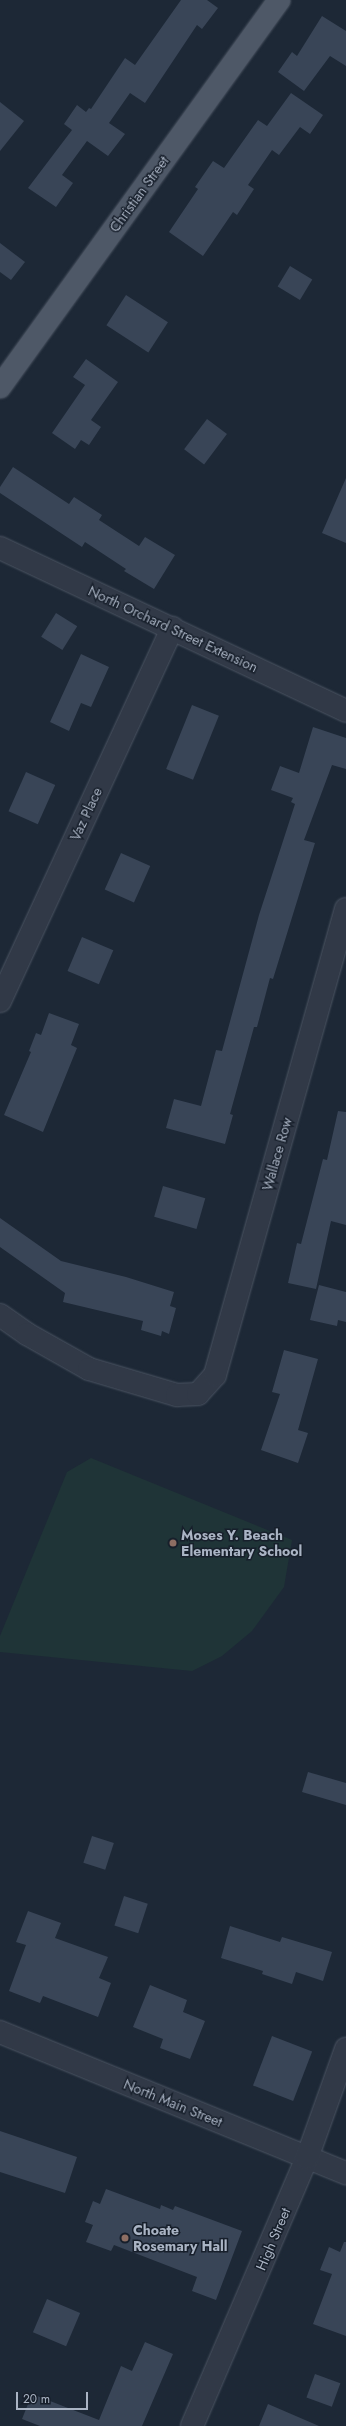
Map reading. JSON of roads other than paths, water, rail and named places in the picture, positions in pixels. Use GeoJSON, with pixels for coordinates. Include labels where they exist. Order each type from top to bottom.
{"type":"FeatureCollection","features":[{"type":"Feature","properties":{"kind":"main road","name":"Christian Street"},"geometry":{"type":"LineString","coordinates":[[0,387],[279,0]]}},
{"type":"Feature","properties":{"kind":"street","name":"North Orchard Street Extension"},"geometry":{"type":"LineString","coordinates":[[0,548],[346,711]]}},
{"type":"Feature","properties":{"kind":"street","name":"Vaz Place"},"geometry":{"type":"LineString","coordinates":[[0,1000],[172,628]]}},
{"type":"Feature","properties":{"kind":"street","name":"Wallace Row"},"geometry":{"type":"LineString","coordinates":[[0,1315],[28,1334],[89,1369],[177,1395],[198,1394],[215,1375],[346,909]]}},
{"type":"Feature","properties":{"kind":"street","name":"North Main Street"},"geometry":{"type":"LineString","coordinates":[[0,2032],[346,2173]]}},
{"type":"Feature","properties":{"kind":"street","name":"High Street"},"geometry":{"type":"LineString","coordinates":[[192,2426],[308,2158],[346,2049]]}},
{"type":"Feature","properties":{"kind":"place","name":"Moses Y. Beach Elementary School"},"geometry":{"type":"Point","coordinates":[173,1543]}},
{"type":"Feature","properties":{"kind":"place","name":"Choate Rosemary Hall"},"geometry":{"type":"Point","coordinates":[125,2238]}}]}
